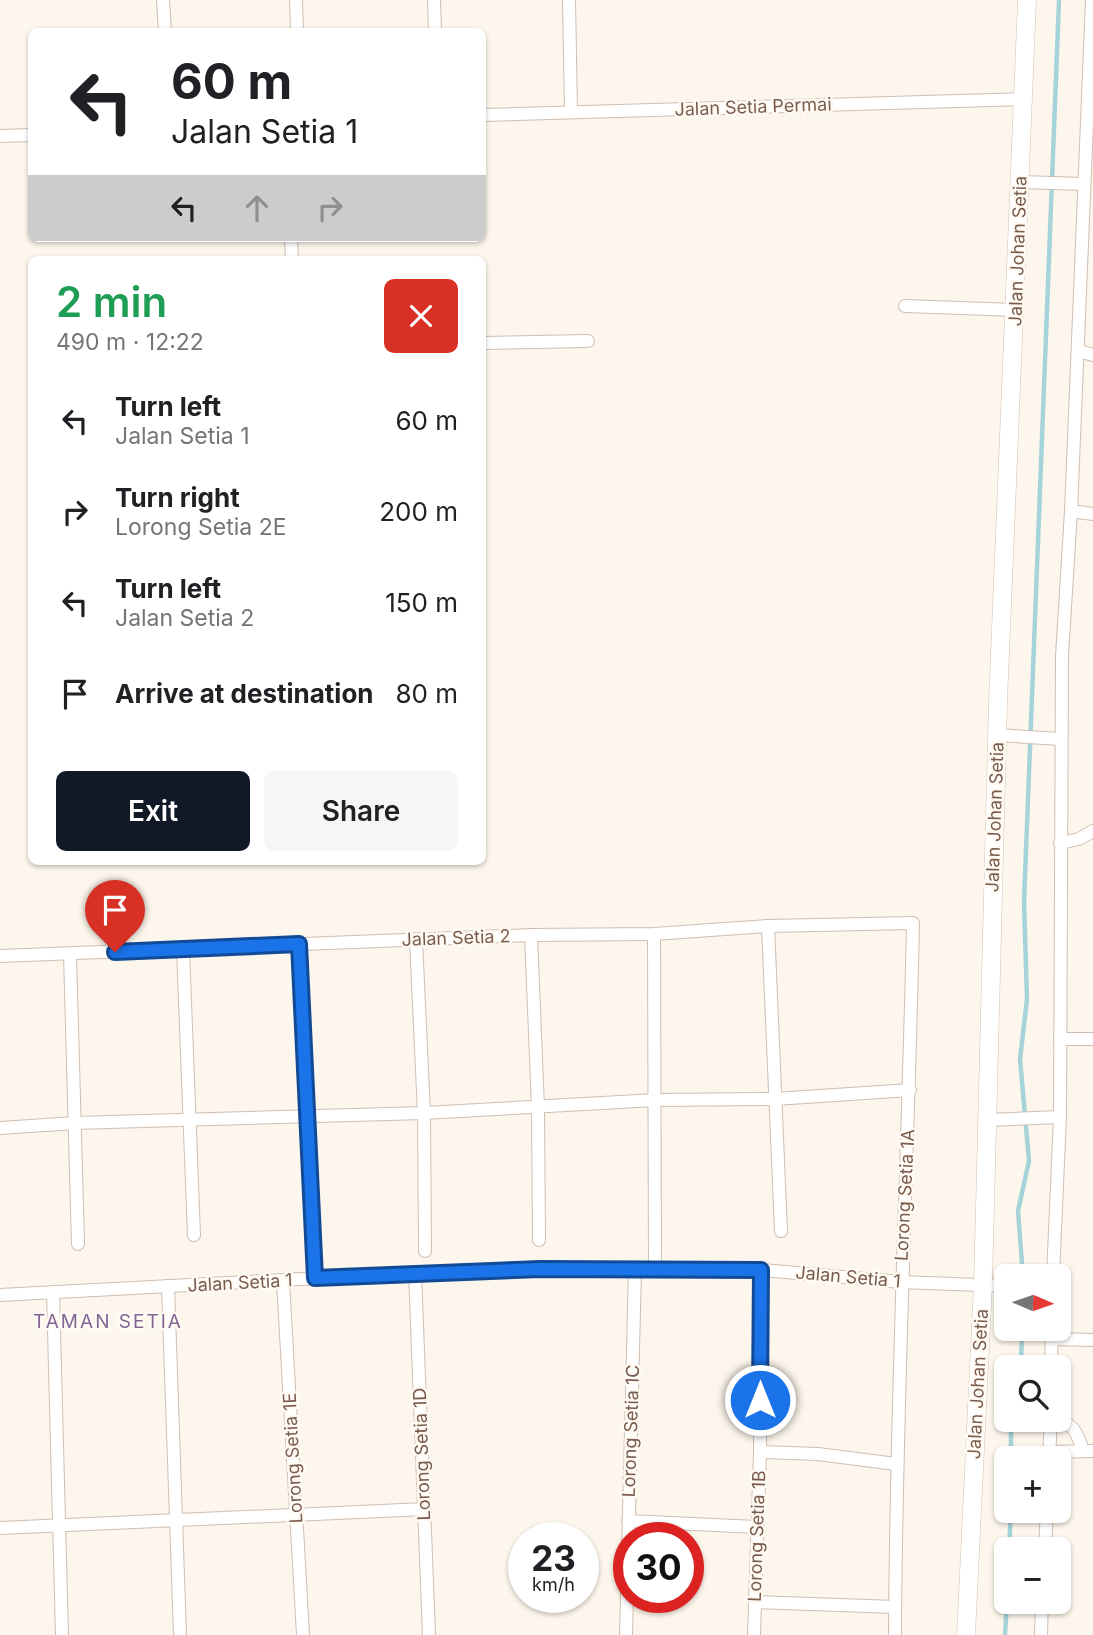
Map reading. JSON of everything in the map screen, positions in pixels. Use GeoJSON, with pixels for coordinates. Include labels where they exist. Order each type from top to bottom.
{"type":"FeatureCollection","features":[{"type":"Feature","properties":{"kind":"main road","name":"Jalan Johan Setia"},"geometry":{"type":"LineString","coordinates":[[966,1635],[983,1284],[998,735],[1027,0]]}},
{"type":"Feature","properties":{"kind":"street"},"geometry":{"type":"LineString","coordinates":[[163,0],[164,28]]}},
{"type":"Feature","properties":{"kind":"street"},"geometry":{"type":"LineString","coordinates":[[296,0],[298,28]]}},
{"type":"Feature","properties":{"kind":"street"},"geometry":{"type":"LineString","coordinates":[[434,0],[435,28]]}},
{"type":"Feature","properties":{"kind":"street"},"geometry":{"type":"LineString","coordinates":[[569,0],[571,112]]}},
{"type":"Feature","properties":{"kind":"street"},"geometry":{"type":"LineString","coordinates":[[1053,1264],[1055,1118],[1060,1039],[1060,844],[1055,739],[1071,511],[1079,351],[1080,184],[1091,52],[1092,0]]}},
{"type":"Feature","properties":{"kind":"street","name":"Jalan Setia Permai"},"geometry":{"type":"LineString","coordinates":[[486,115],[1024,99]]}},
{"type":"Feature","properties":{"kind":"street"},"geometry":{"type":"LineString","coordinates":[[0,136],[28,135]]}},
{"type":"Feature","properties":{"kind":"street"},"geometry":{"type":"LineString","coordinates":[[1021,182],[1080,184]]}},
{"type":"Feature","properties":{"kind":"street"},"geometry":{"type":"LineString","coordinates":[[905,306],[1016,310]]}},
{"type":"Feature","properties":{"kind":"street"},"geometry":{"type":"LineString","coordinates":[[486,343],[588,341]]}},
{"type":"Feature","properties":{"kind":"street"},"geometry":{"type":"LineString","coordinates":[[1079,351],[1093,355]]}},
{"type":"Feature","properties":{"kind":"street"},"geometry":{"type":"LineString","coordinates":[[1071,511],[1093,514]]}},
{"type":"Feature","properties":{"kind":"street"},"geometry":{"type":"LineString","coordinates":[[998,735],[1055,739]]}},
{"type":"Feature","properties":{"kind":"street"},"geometry":{"type":"LineString","coordinates":[[1060,844],[1079,839],[1093,831]]}},
{"type":"Feature","properties":{"kind":"street","name":"Jalan Setia 2"},"geometry":{"type":"LineString","coordinates":[[0,956],[531,935],[654,934],[768,926],[913,922]]}},
{"type":"Feature","properties":{"kind":"street","name":"Lorong Setia 1A"},"geometry":{"type":"LineString","coordinates":[[895,1635],[896,1464],[910,1090],[913,922]]}},
{"type":"Feature","properties":{"kind":"street"},"geometry":{"type":"LineString","coordinates":[[768,926],[781,1231]]}},
{"type":"Feature","properties":{"kind":"street"},"geometry":{"type":"LineString","coordinates":[[654,934],[656,1269]]}},
{"type":"Feature","properties":{"kind":"street"},"geometry":{"type":"LineString","coordinates":[[531,935],[538,1108],[539,1240]]}},
{"type":"Feature","properties":{"kind":"street"},"geometry":{"type":"LineString","coordinates":[[416,940],[424,1113],[425,1251]]}},
{"type":"Feature","properties":{"kind":"street"},"geometry":{"type":"LineString","coordinates":[[299,944],[315,1278]]}},
{"type":"Feature","properties":{"kind":"street"},"geometry":{"type":"LineString","coordinates":[[183,949],[194,1235]]}},
{"type":"Feature","properties":{"kind":"street"},"geometry":{"type":"LineString","coordinates":[[71,954],[78,1244]]}},
{"type":"Feature","properties":{"kind":"street"},"geometry":{"type":"LineString","coordinates":[[1060,1039],[1093,1039]]}},
{"type":"Feature","properties":{"kind":"street"},"geometry":{"type":"LineString","coordinates":[[0,1128],[75,1123],[424,1113],[656,1100],[775,1099],[910,1090]]}},
{"type":"Feature","properties":{"kind":"street"},"geometry":{"type":"LineString","coordinates":[[987,1120],[1055,1118]]}},
{"type":"Feature","properties":{"kind":"street","name":"Jalan Setia 1"},"geometry":{"type":"LineString","coordinates":[[0,1295],[540,1269],[761,1270],[901,1282],[994,1285]]}},
{"type":"Feature","properties":{"kind":"street","name":"Lorong Setia 1C"},"geometry":{"type":"LineString","coordinates":[[626,1635],[635,1269]]}},
{"type":"Feature","properties":{"kind":"street","name":"Lorong Setia 1B"},"geometry":{"type":"LineString","coordinates":[[754,1635],[760,1452],[761,1270]]}},
{"type":"Feature","properties":{"kind":"street","name":"Lorong Setia 1D"},"geometry":{"type":"LineString","coordinates":[[415,1273],[429,1635]]}},
{"type":"Feature","properties":{"kind":"street","name":"Lorong Setia 1E"},"geometry":{"type":"LineString","coordinates":[[283,1281],[303,1635]]}},
{"type":"Feature","properties":{"kind":"street"},"geometry":{"type":"LineString","coordinates":[[168,1286],[180,1635]]}},
{"type":"Feature","properties":{"kind":"street"},"geometry":{"type":"LineString","coordinates":[[53,1292],[62,1635]]}},
{"type":"Feature","properties":{"kind":"street"},"geometry":{"type":"LineString","coordinates":[[1071,1337],[1093,1340]]}},
{"type":"Feature","properties":{"kind":"street"},"geometry":{"type":"LineString","coordinates":[[1071,1425],[1088,1451]]}},
{"type":"Feature","properties":{"kind":"street"},"geometry":{"type":"LineString","coordinates":[[760,1452],[818,1454],[896,1464]]}},
{"type":"Feature","properties":{"kind":"street"},"geometry":{"type":"LineString","coordinates":[[0,1528],[425,1509]]}},
{"type":"Feature","properties":{"kind":"street"},"geometry":{"type":"LineString","coordinates":[[628,1521],[758,1527]]}},
{"type":"Feature","properties":{"kind":"street"},"geometry":{"type":"LineString","coordinates":[[755,1602],[895,1607]]}},
{"type":"Feature","properties":{"kind":"street"},"geometry":{"type":"LineString","coordinates":[[1041,1635],[1042,1614]]}},
{"type":"Feature","properties":{"kind":"waterway"},"geometry":{"type":"LineString","coordinates":[[1022,1264],[1018,1211],[1029,1161],[1020,1059],[1027,999],[1024,902],[1059,0]]}},
{"type":"Feature","properties":{"kind":"waterway"},"geometry":{"type":"LineString","coordinates":[[1021,1355],[1022,1341]]}},
{"type":"Feature","properties":{"kind":"waterway"},"geometry":{"type":"LineString","coordinates":[[1011,1432],[1011,1446]]}},
{"type":"Feature","properties":{"kind":"waterway"},"geometry":{"type":"LineString","coordinates":[[1010,1523],[1010,1537]]}},
{"type":"Feature","properties":{"kind":"waterway"},"geometry":{"type":"LineString","coordinates":[[1005,1635],[1006,1614]]}},
{"type":"Feature","properties":{"kind":"district","name":"TAMAN SETIA"},"geometry":{"type":"Point","coordinates":[108,1321]}},
{"type":"Feature","properties":{"kind":"route"},"geometry":{"type":"LineString","coordinates":[[115,952],[299,944],[315,1278],[540,1269],[761,1270],[760,1400]]}}]}
